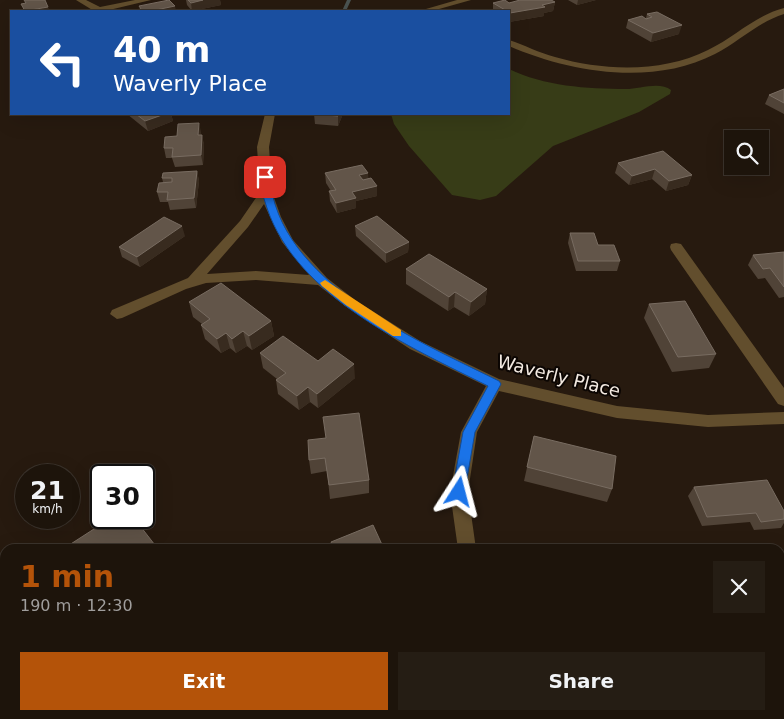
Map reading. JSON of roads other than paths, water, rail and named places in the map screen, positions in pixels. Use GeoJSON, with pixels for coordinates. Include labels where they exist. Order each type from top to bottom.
{"type":"FeatureCollection","features":[{"type":"Feature","properties":{"kind":"street"},"geometry":{"type":"LineString","coordinates":[[80,0],[99,10],[147,0]]}},
{"type":"Feature","properties":{"kind":"street"},"geometry":{"type":"LineString","coordinates":[[427,10],[467,0]]}},
{"type":"Feature","properties":{"kind":"street"},"geometry":{"type":"LineString","coordinates":[[456,2],[463,10]]}},
{"type":"Feature","properties":{"kind":"street"},"geometry":{"type":"LineString","coordinates":[[510,43],[553,59],[597,67],[632,70],[665,67],[691,62],[711,53],[760,20],[784,11]]}},
{"type":"Feature","properties":{"kind":"street","name":"Waverly Place"},"geometry":{"type":"LineString","coordinates":[[270,115],[263,147],[266,192],[275,217],[288,242],[322,281],[350,303],[415,344],[495,384],[617,412],[708,421],[784,418]]}},
{"type":"Feature","properties":{"kind":"street"},"geometry":{"type":"LineString","coordinates":[[192,282],[244,224],[266,192]]}},
{"type":"Feature","properties":{"kind":"street"},"geometry":{"type":"LineString","coordinates":[[676,247],[784,400]]}},
{"type":"Feature","properties":{"kind":"street"},"geometry":{"type":"LineString","coordinates":[[116,314],[192,282],[228,277],[276,276],[322,281]]}},
{"type":"Feature","properties":{"kind":"street"},"geometry":{"type":"LineString","coordinates":[[466,544],[459,492],[469,432],[495,384]]}},
{"type":"Feature","properties":{"kind":"waterway"},"geometry":{"type":"LineString","coordinates":[[344,10],[349,0]]}}]}
